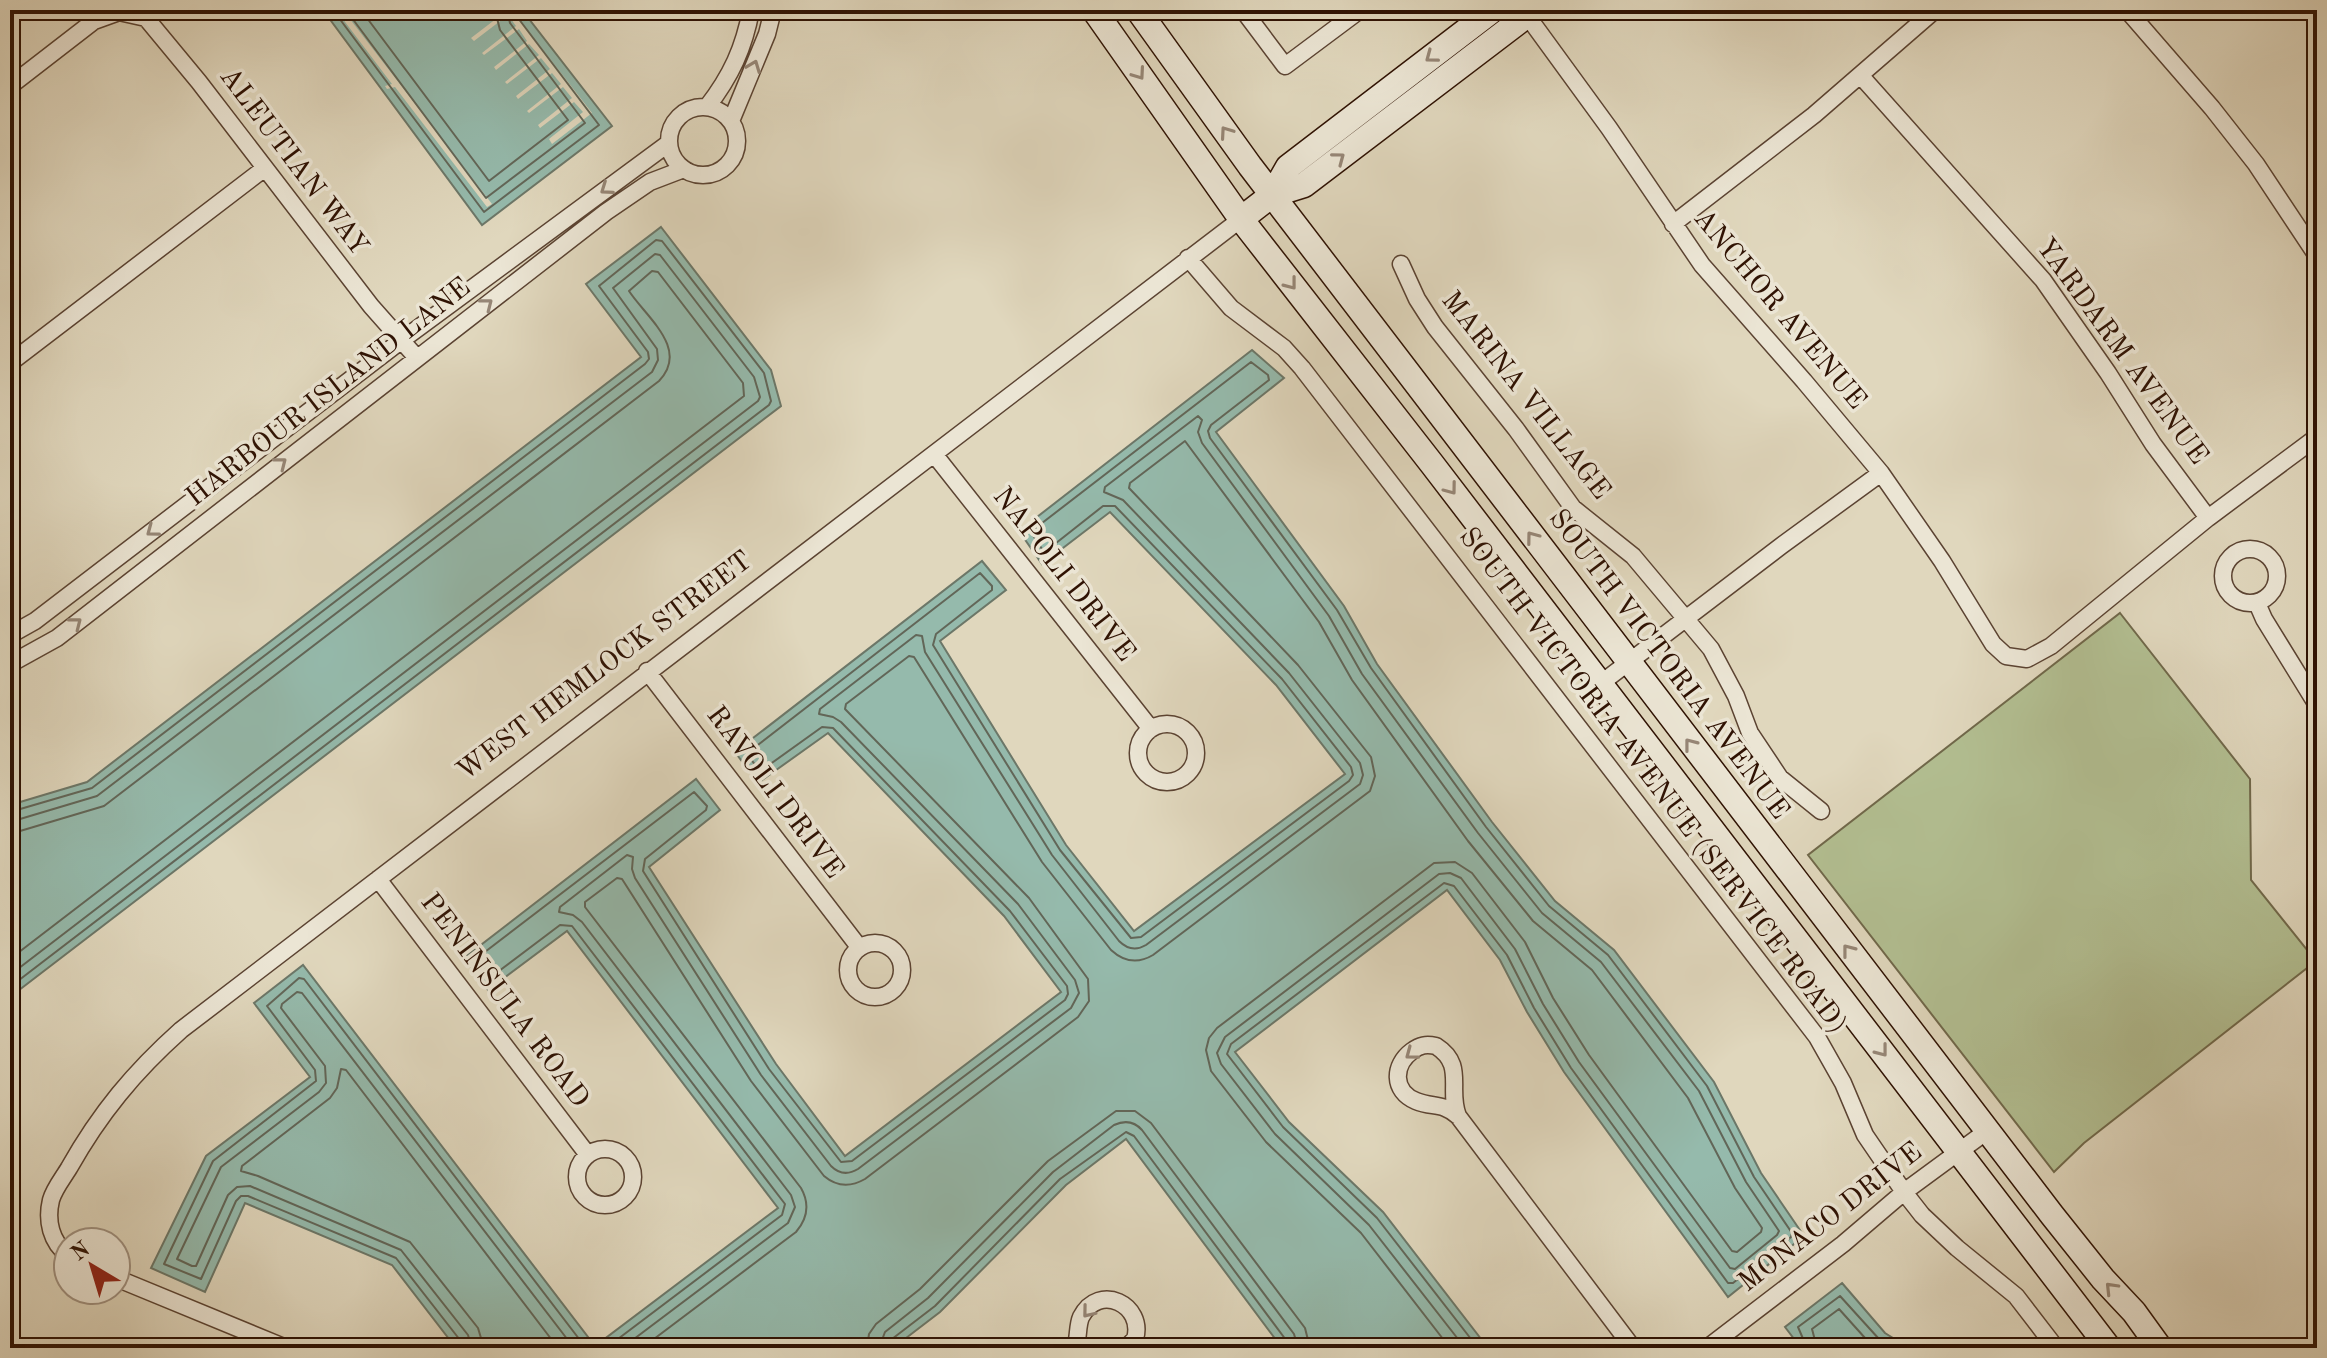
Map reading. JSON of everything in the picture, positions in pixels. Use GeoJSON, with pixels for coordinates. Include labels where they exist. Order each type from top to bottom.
{"type":"FeatureCollection","features":[{"type":"Feature","properties":{"kind":"main road"},"geometry":{"type":"LineString","coordinates":[[1094,10],[1241,219],[2109,1348]]}},
{"type":"Feature","properties":{"kind":"main road","name":"SOUTH VICTORIA AVENUE"},"geometry":{"type":"LineString","coordinates":[[1138,10],[1272,195],[1628,664],[1987,1131],[2160,1348]]}},
{"type":"Feature","properties":{"kind":"main road","name":"WEST HEMLOCK STREET"},"geometry":{"type":"LineString","coordinates":[[1272,195],[1288,167],[1493,10]]}},
{"type":"Feature","properties":{"kind":"main road","name":"WEST HEMLOCK STREET"},"geometry":{"type":"LineString","coordinates":[[1241,219],[1272,195],[1304,185],[1528,12]]}},
{"type":"Feature","properties":{"kind":"street"},"geometry":{"type":"LineString","coordinates":[[707,107],[729,78],[751,10]]}},
{"type":"Feature","properties":{"kind":"street"},"geometry":{"type":"LineString","coordinates":[[731,121],[767,34],[773,10]]}},
{"type":"Feature","properties":{"kind":"street"},"geometry":{"type":"LineString","coordinates":[[1243,10],[1285,66],[1360,10]]}},
{"type":"Feature","properties":{"kind":"street"},"geometry":{"type":"LineString","coordinates":[[1673,224],[1769,151],[1935,10]]}},
{"type":"Feature","properties":{"kind":"street"},"geometry":{"type":"LineString","coordinates":[[2127,10],[2239,142],[2317,256]]}},
{"type":"Feature","properties":{"kind":"street","name":"ALEUTIAN WAY"},"geometry":{"type":"LineString","coordinates":[[10,86],[94,21],[119,12],[146,18],[333,257],[417,358]]}},
{"type":"Feature","properties":{"kind":"street","name":"ANCHOR AVENUE"},"geometry":{"type":"LineString","coordinates":[[1528,12],[1711,277],[1881,473],[1942,561],[1993,644],[2006,656],[2027,659],[2038,655],[2208,518]]}},
{"type":"Feature","properties":{"kind":"street","name":"YARDARM AVENUE"},"geometry":{"type":"LineString","coordinates":[[1860,75],[2043,280],[2153,444],[2208,518]]}},
{"type":"Feature","properties":{"kind":"street"},"geometry":{"type":"LineString","coordinates":[[707,107],[725,114],[731,121],[736,130],[737,149],[726,166],[705,175],[684,169],[677,162],[669,143],[675,122],[682,114],[690,109],[707,107]]}},
{"type":"Feature","properties":{"kind":"street","name":"HARBOUR ISLAND LANE"},"geometry":{"type":"LineString","coordinates":[[10,635],[35,621],[402,340],[669,143]]}},
{"type":"Feature","properties":{"kind":"street"},"geometry":{"type":"LineString","coordinates":[[10,363],[265,168]]}},
{"type":"Feature","properties":{"kind":"street","name":"HARBOUR ISLAND LANE"},"geometry":{"type":"LineString","coordinates":[[10,664],[57,638],[606,212],[650,182],[684,169]]}},
{"type":"Feature","properties":{"kind":"street","name":"WEST HEMLOCK STREET"},"geometry":{"type":"LineString","coordinates":[[52,1232],[49,1223],[51,1199],[88,1135],[110,1101],[146,1061],[181,1030],[1241,219]]}},
{"type":"Feature","properties":{"kind":"street","name":"SOUTH VICTORIA AVENUE (SERVICE ROAD)"},"geometry":{"type":"LineString","coordinates":[[1188,258],[1231,308],[1284,348],[1302,368],[1807,1025],[1831,1060],[1865,1135],[1922,1215],[2016,1296],[2056,1348]]}},
{"type":"Feature","properties":{"kind":"street","name":"MARINA VILLAGE"},"geometry":{"type":"LineString","coordinates":[[1401,264],[1417,299],[1435,327],[1516,429],[1573,508],[1633,556],[1711,649],[1736,696],[1750,733],[1780,778],[1821,811]]}},
{"type":"Feature","properties":{"kind":"street"},"geometry":{"type":"LineString","coordinates":[[2208,518],[2317,437]]}},
{"type":"Feature","properties":{"kind":"street","name":"NAPOLI DRIVE"},"geometry":{"type":"LineString","coordinates":[[934,454],[1151,729]]}},
{"type":"Feature","properties":{"kind":"street"},"geometry":{"type":"LineString","coordinates":[[1600,684],[1881,473]]}},
{"type":"Feature","properties":{"kind":"street"},"geometry":{"type":"LineString","coordinates":[[2257,603],[2317,705]]}},
{"type":"Feature","properties":{"kind":"street","name":"RAVOLI DRIVE"},"geometry":{"type":"LineString","coordinates":[[647,671],[859,947]]}},
{"type":"Feature","properties":{"kind":"street","name":"PENINSULA ROAD"},"geometry":{"type":"LineString","coordinates":[[378,879],[588,1155]]}},
{"type":"Feature","properties":{"kind":"street"},"geometry":{"type":"LineString","coordinates":[[1458,1116],[1453,1095],[1455,1073],[1452,1062],[1436,1046],[1419,1047],[1398,1065],[1399,1085],[1412,1100],[1443,1106],[1458,1116],[1633,1348]]}},
{"type":"Feature","properties":{"kind":"street","name":"MONACO DRIVE"},"geometry":{"type":"LineString","coordinates":[[1707,1348],[1843,1244],[1904,1192],[1987,1131]]}},
{"type":"Feature","properties":{"kind":"street"},"geometry":{"type":"LineString","coordinates":[[132,1285],[286,1348]]}},
{"type":"Feature","properties":{"kind":"street"},"geometry":{"type":"LineString","coordinates":[[1075,1348],[1082,1314],[1099,1300],[1109,1298],[1121,1302],[1136,1322],[1136,1337],[1126,1348]]}},
{"type":"Feature","properties":{"kind":"shaded area"},"geometry":{"type":"Polygon","coordinates":[[[2120,613],[2250,779],[2251,880],[2316,961],[2084,1143],[2054,1172],[1808,855],[2120,613]]]}},
{"type":"Feature","properties":{"kind":"water"},"geometry":{"type":"Polygon","coordinates":[[[323,10],[522,10],[612,126],[482,225],[323,10]]]}},
{"type":"Feature","properties":{"kind":"water"},"geometry":{"type":"Polygon","coordinates":[[[661,227],[771,370],[781,406],[10,997],[10,805],[87,782],[641,357],[586,284],[661,227]]]}},
{"type":"Feature","properties":{"kind":"water"},"geometry":{"type":"Polygon","coordinates":[[[1252,350],[1284,378],[1216,432],[1344,606],[1377,664],[1492,822],[1555,901],[1614,950],[1714,1082],[1761,1173],[1804,1236],[1728,1297],[1564,1072],[1500,960],[1447,890],[1235,1052],[1289,1122],[1383,1212],[1488,1348],[1282,1348],[1126,1139],[1066,1185],[940,1312],[893,1348],[456,1348],[392,1265],[245,1203],[205,1292],[151,1268],[206,1156],[310,1077],[254,1003],[303,965],[595,1346],[778,1208],[567,931],[488,990],[464,958],[696,779],[720,810],[649,867],[776,1064],[845,1156],[1061,992],[1004,916],[828,733],[758,783],[735,752],[982,561],[1006,590],[940,641],[1066,845],[1134,931],[1345,774],[1276,685],[1110,512],[1042,564],[1019,531],[1252,350]]]}},
{"type":"Feature","properties":{"kind":"water"},"geometry":{"type":"Polygon","coordinates":[[[1842,1283],[1885,1333],[1909,1348],[1801,1348],[1785,1327],[1842,1283]]]}},
{"type":"Feature","properties":{"kind":"pier"},"geometry":{"type":"Polygon","coordinates":[[[336,10],[343,10],[492,204],[487,207],[395,87],[387,89],[385,86],[392,84],[336,10]]]}},
{"type":"Feature","properties":{"kind":"pier"},"geometry":{"type":"Polygon","coordinates":[[[504,10],[512,10],[592,113],[552,144],[549,139],[583,112],[574,102],[540,128],[538,125],[572,98],[563,87],[529,113],[527,111],[561,84],[552,73],[518,99],[516,96],[550,69],[541,58],[507,84],[505,82],[539,55],[529,44],[496,70],[494,67],[527,41],[519,29],[484,55],[482,53],[516,26],[508,15],[474,41],[471,38],[504,10]]]}}]}
